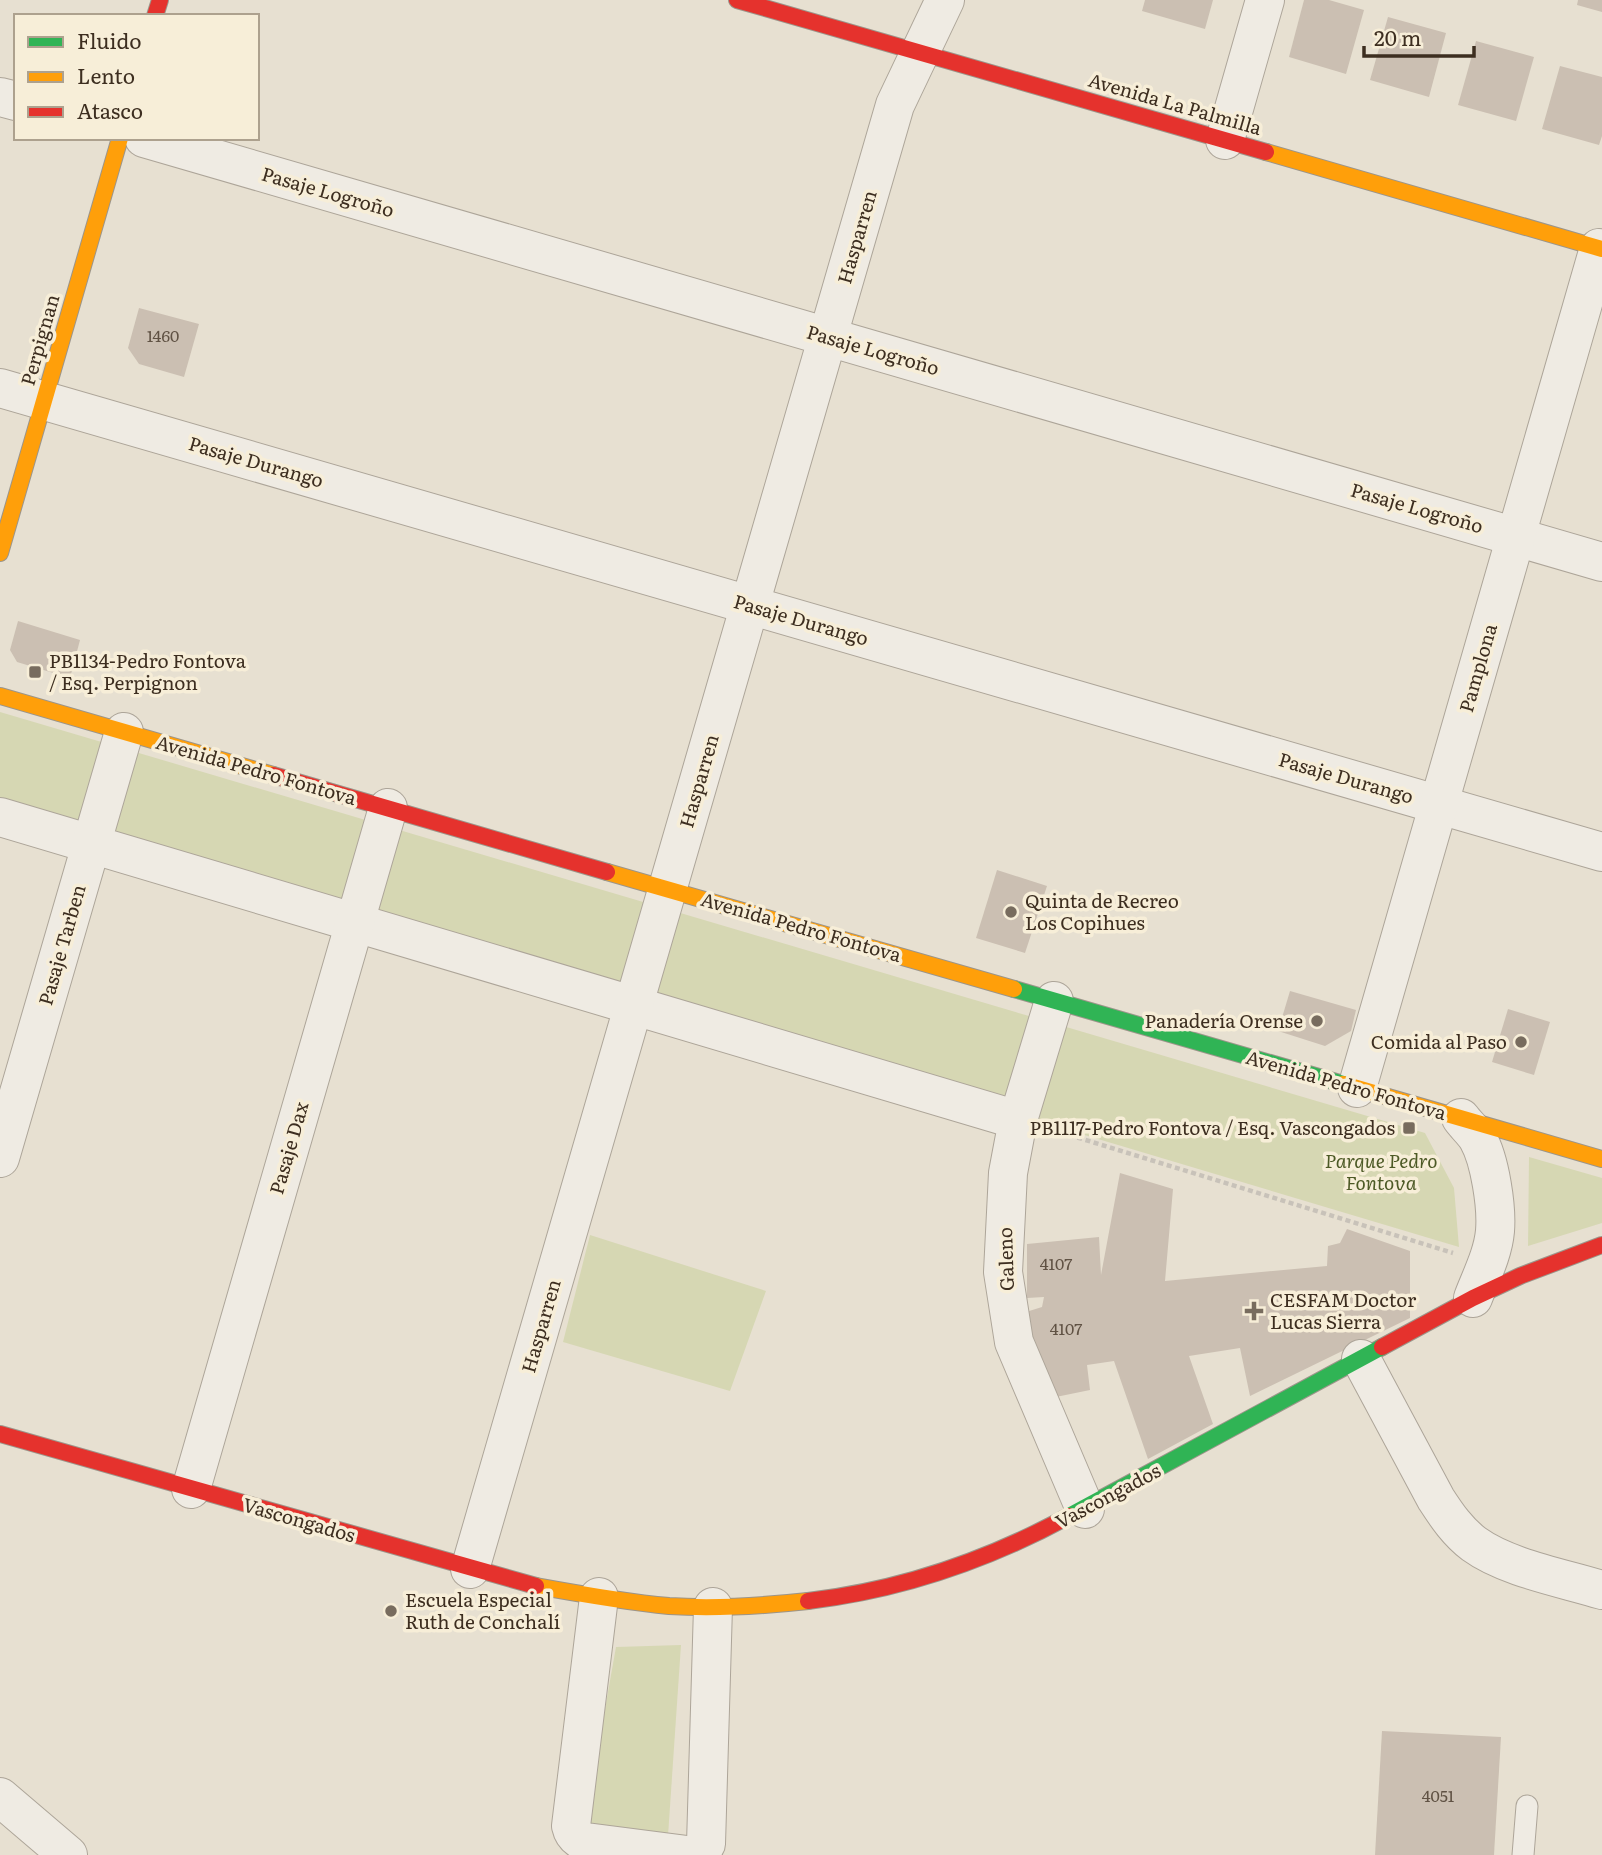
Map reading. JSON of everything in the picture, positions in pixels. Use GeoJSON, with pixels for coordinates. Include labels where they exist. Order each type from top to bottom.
{"type":"FeatureCollection","features":[{"type":"Feature","properties":{"kind":"street","name":"Avenida La Palmilla"},"geometry":{"type":"LineString","coordinates":[[737,0],[1601,248]]}},
{"type":"Feature","properties":{"kind":"street","name":"Hasparren"},"geometry":{"type":"LineString","coordinates":[[470,1569],[895,106],[945,0]]}},
{"type":"Feature","properties":{"kind":"street"},"geometry":{"type":"LineString","coordinates":[[1225,140],[1265,0]]}},
{"type":"Feature","properties":{"kind":"street","name":"Perpignan"},"geometry":{"type":"LineString","coordinates":[[0,554],[119,140]]}},
{"type":"Feature","properties":{"kind":"street","name":"Pasaje Logroño"},"geometry":{"type":"LineString","coordinates":[[151,140],[1602,562]]}},
{"type":"Feature","properties":{"kind":"street","name":"Pamplona"},"geometry":{"type":"LineString","coordinates":[[1357,1088],[1601,248]]}},
{"type":"Feature","properties":{"kind":"street","name":"Pasaje Durango"},"geometry":{"type":"LineString","coordinates":[[0,388],[1602,852]]}},
{"type":"Feature","properties":{"kind":"street","name":"Avenida Pedro Fontova"},"geometry":{"type":"LineString","coordinates":[[0,695],[1602,1159]]}},
{"type":"Feature","properties":{"kind":"street","name":"Pasaje Tarben"},"geometry":{"type":"LineString","coordinates":[[0,1158],[124,732]]}},
{"type":"Feature","properties":{"kind":"street","name":"Pasaje Dax"},"geometry":{"type":"LineString","coordinates":[[191,1489],[388,808]]}},
{"type":"Feature","properties":{"kind":"street"},"geometry":{"type":"LineString","coordinates":[[0,817],[1018,1120]]}},
{"type":"Feature","properties":{"kind":"street","name":"Galeno"},"geometry":{"type":"LineString","coordinates":[[1055,1001],[1018,1120],[1008,1173],[1003,1272],[1014,1342],[1085,1509]]}},
{"type":"Feature","properties":{"kind":"street"},"geometry":{"type":"LineString","coordinates":[[1461,1118],[1479,1140],[1489,1170],[1494,1202],[1495,1232],[1487,1263],[1473,1298]]}},
{"type":"Feature","properties":{"kind":"street","name":"Vascongados"},"geometry":{"type":"LineString","coordinates":[[0,1434],[534,1586],[599,1597],[713,1607],[820,1599],[916,1579],[974,1561],[1030,1537],[1473,1298],[1520,1276],[1602,1245]]}},
{"type":"Feature","properties":{"kind":"street"},"geometry":{"type":"LineString","coordinates":[[1361,1359],[1436,1499],[1460,1531],[1495,1557],[1602,1590]]}},
{"type":"Feature","properties":{"kind":"street"},"geometry":{"type":"LineString","coordinates":[[599,1597],[572,1831],[574,1836],[586,1842],[687,1855]]}},
{"type":"Feature","properties":{"kind":"street"},"geometry":{"type":"LineString","coordinates":[[694,1855],[706,1844],[713,1607]]}},
{"type":"Feature","properties":{"kind":"street"},"geometry":{"type":"LineString","coordinates":[[0,1797],[68,1855]]}},
{"type":"Feature","properties":{"kind":"lane"},"geometry":{"type":"LineString","coordinates":[[1523,1855],[1527,1806]]}},
{"type":"Feature","properties":{"kind":"path"},"geometry":{"type":"LineString","coordinates":[[1018,1120],[1487,1263]]}},
{"type":"Feature","properties":{"kind":"green space","name":"Parque Pedro Fontova"},"geometry":{"type":"Polygon","coordinates":[[[0,712],[1425,1133],[1454,1188],[1459,1247],[0,811],[0,712]]]}},
{"type":"Feature","properties":{"kind":"green space"},"geometry":{"type":"Polygon","coordinates":[[[1529,1157],[1602,1178],[1602,1223],[1528,1246],[1529,1157]]]}},
{"type":"Feature","properties":{"kind":"green space"},"geometry":{"type":"Polygon","coordinates":[[[590,1235],[766,1291],[730,1391],[563,1342],[590,1235]]]}},
{"type":"Feature","properties":{"kind":"green space"},"geometry":{"type":"Polygon","coordinates":[[[681,1645],[668,1836],[584,1827],[616,1647],[681,1645]]]}},
{"type":"Feature","properties":{"kind":"building"},"geometry":{"type":"Polygon","coordinates":[[[1145,0],[1213,0],[1205,29],[1142,11],[1145,0]]]}},
{"type":"Feature","properties":{"kind":"building"},"geometry":{"type":"Polygon","coordinates":[[[1304,0],[1329,0],[1364,10],[1346,74],[1289,57],[1304,0]]]}},
{"type":"Feature","properties":{"kind":"building"},"geometry":{"type":"Polygon","coordinates":[[[1578,0],[1602,0],[1602,12],[1577,5],[1578,0]]]}},
{"type":"Feature","properties":{"kind":"building"},"geometry":{"type":"Polygon","coordinates":[[[1388,17],[1446,33],[1429,97],[1370,80],[1388,17]]]}},
{"type":"Feature","properties":{"kind":"building"},"geometry":{"type":"Polygon","coordinates":[[[1476,41],[1534,57],[1516,121],[1458,105],[1476,41]]]}},
{"type":"Feature","properties":{"kind":"building"},"geometry":{"type":"Polygon","coordinates":[[[1560,66],[1602,77],[1602,136],[1599,145],[1542,129],[1560,66]]]}},
{"type":"Feature","properties":{"kind":"building"},"geometry":{"type":"Polygon","coordinates":[[[139,308],[199,324],[184,377],[139,364],[128,348],[139,308]]]}},
{"type":"Feature","properties":{"kind":"building"},"geometry":{"type":"Polygon","coordinates":[[[18,621],[80,640],[70,678],[17,662],[10,650],[18,621]]]}},
{"type":"Feature","properties":{"kind":"building","name":"Quinta de Recreo Los Copihues"},"geometry":{"type":"Polygon","coordinates":[[[997,870],[1047,886],[1025,953],[976,938],[997,870]]]}},
{"type":"Feature","properties":{"kind":"building","name":"Panadería Orense"},"geometry":{"type":"Polygon","coordinates":[[[1290,991],[1356,1010],[1351,1031],[1325,1046],[1278,1031],[1290,991]]]}},
{"type":"Feature","properties":{"kind":"building","name":"Comida al Paso"},"geometry":{"type":"Polygon","coordinates":[[[1508,1009],[1550,1022],[1534,1075],[1492,1062],[1508,1009]]]}},
{"type":"Feature","properties":{"kind":"building","name":"CESFAM Doctor Lucas Sierra"},"geometry":{"type":"Polygon","coordinates":[[[1120,1173],[1173,1189],[1165,1281],[1327,1266],[1328,1246],[1340,1243],[1347,1229],[1410,1251],[1410,1318],[1250,1396],[1240,1348],[1189,1356],[1213,1424],[1148,1459],[1114,1361],[1087,1365],[1090,1390],[1046,1399],[1026,1312],[1042,1307],[1044,1297],[1027,1298],[1027,1244],[1099,1237],[1101,1275],[1120,1173]]]}},
{"type":"Feature","properties":{"kind":"building"},"geometry":{"type":"Polygon","coordinates":[[[1382,1731],[1501,1737],[1494,1855],[1375,1855],[1382,1731]]]}},
{"type":"Feature","properties":{"kind":"traffic: fast"},"geometry":{"type":"LineString","coordinates":[[1014,989],[1343,1084]]}},
{"type":"Feature","properties":{"kind":"traffic: fast"},"geometry":{"type":"LineString","coordinates":[[1069,1516],[1382,1347]]}},
{"type":"Feature","properties":{"kind":"traffic: slow"},"geometry":{"type":"LineString","coordinates":[[0,553],[119,140]]}},
{"type":"Feature","properties":{"kind":"traffic: slow"},"geometry":{"type":"LineString","coordinates":[[1266,152],[1602,249]]}},
{"type":"Feature","properties":{"kind":"traffic: slow"},"geometry":{"type":"LineString","coordinates":[[0,696],[273,775]]}},
{"type":"Feature","properties":{"kind":"traffic: slow"},"geometry":{"type":"LineString","coordinates":[[607,872],[1014,989]]}},
{"type":"Feature","properties":{"kind":"traffic: slow"},"geometry":{"type":"LineString","coordinates":[[1343,1084],[1602,1159]]}},
{"type":"Feature","properties":{"kind":"traffic: slow"},"geometry":{"type":"LineString","coordinates":[[536,1586],[669,1606],[738,1606],[808,1601]]}},
{"type":"Feature","properties":{"kind":"traffic: jam"},"geometry":{"type":"LineString","coordinates":[[156,14],[160,0]]}},
{"type":"Feature","properties":{"kind":"traffic: jam"},"geometry":{"type":"LineString","coordinates":[[737,0],[1266,152]]}},
{"type":"Feature","properties":{"kind":"traffic: jam"},"geometry":{"type":"LineString","coordinates":[[273,775],[607,872]]}},
{"type":"Feature","properties":{"kind":"traffic: jam"},"geometry":{"type":"LineString","coordinates":[[1382,1347],[1520,1276],[1602,1245]]}},
{"type":"Feature","properties":{"kind":"traffic: jam"},"geometry":{"type":"LineString","coordinates":[[0,1434],[536,1586]]}},
{"type":"Feature","properties":{"kind":"traffic: jam"},"geometry":{"type":"LineString","coordinates":[[808,1601],[877,1589],[943,1571],[1007,1546],[1069,1516]]}},
{"type":"Feature","properties":{"kind":"place","name":"PB1134-Pedro Fontova / Esq. Perpignon"},"geometry":{"type":"Point","coordinates":[35,672]}},
{"type":"Feature","properties":{"kind":"place","name":"Quinta de Recreo Los Copihues"},"geometry":{"type":"Point","coordinates":[1011,912]}},
{"type":"Feature","properties":{"kind":"place","name":"Panadería Orense"},"geometry":{"type":"Point","coordinates":[1317,1021]}},
{"type":"Feature","properties":{"kind":"place","name":"Comida al Paso"},"geometry":{"type":"Point","coordinates":[1521,1042]}},
{"type":"Feature","properties":{"kind":"place","name":"PB1117-Pedro Fontova / Esq. Vascongados"},"geometry":{"type":"Point","coordinates":[1409,1128]}},
{"type":"Feature","properties":{"kind":"place","name":"CESFAM Doctor Lucas Sierra"},"geometry":{"type":"Point","coordinates":[1254,1311]}},
{"type":"Feature","properties":{"kind":"place","name":"Escuela Especial Ruth de Conchalí"},"geometry":{"type":"Point","coordinates":[391,1611]}}]}
